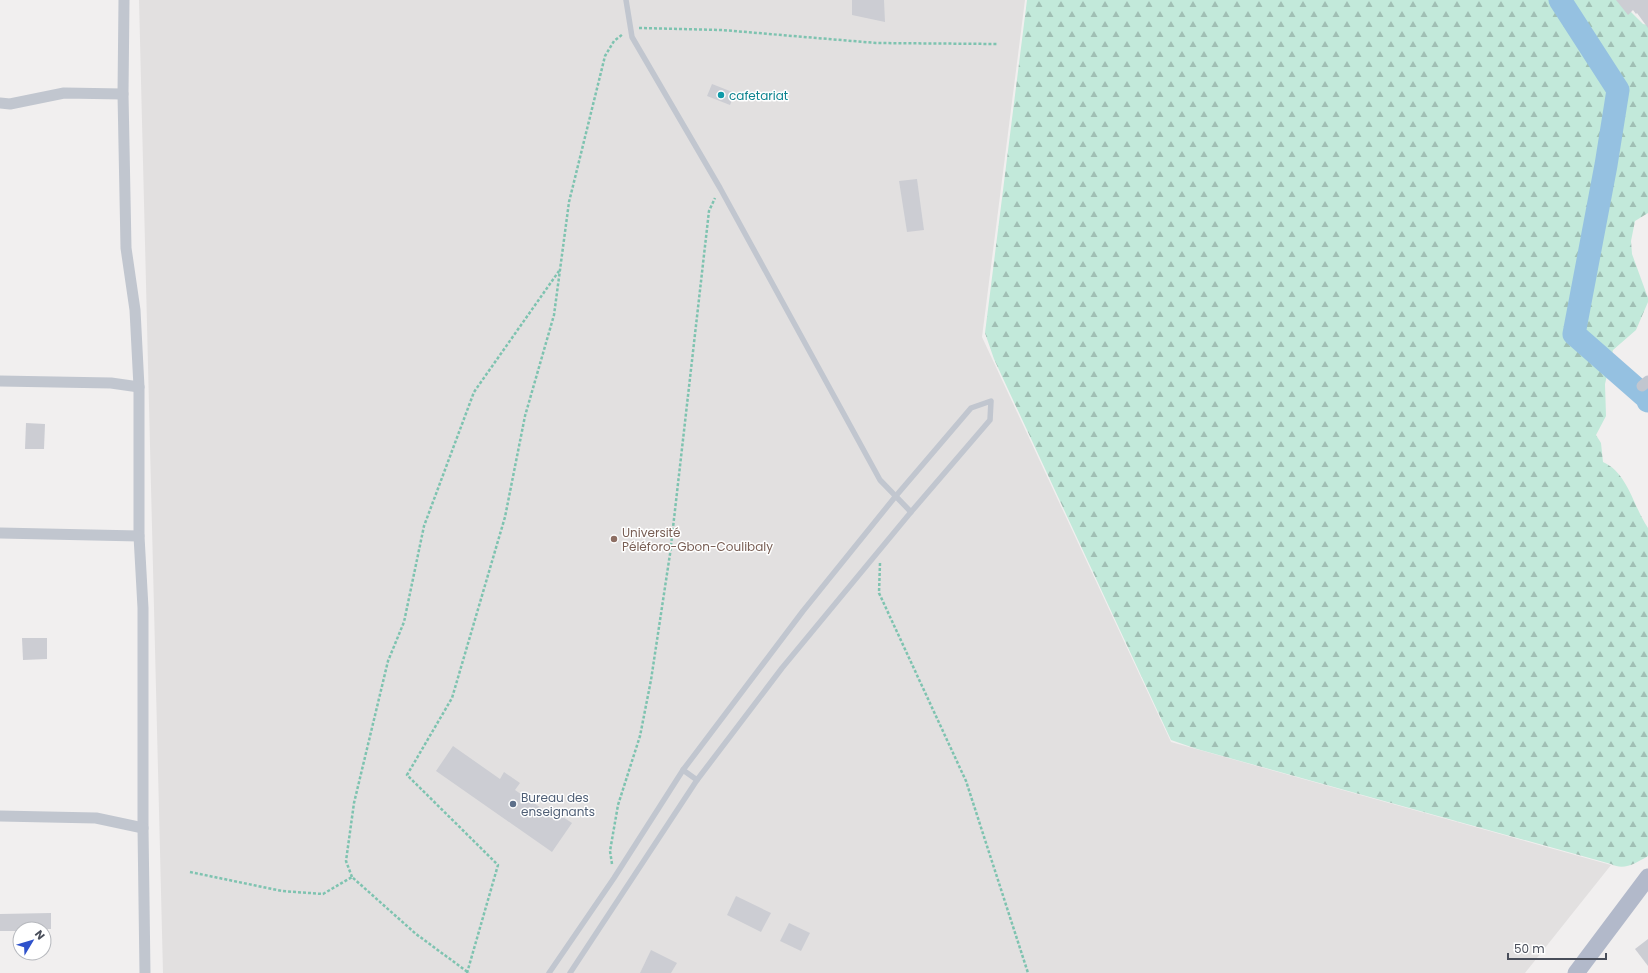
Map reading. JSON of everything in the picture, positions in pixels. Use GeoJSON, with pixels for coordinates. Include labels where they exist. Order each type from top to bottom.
{"type":"FeatureCollection","features":[{"type":"Feature","properties":{"kind":"main road"},"geometry":{"type":"LineString","coordinates":[[1576,973],[1648,877]]}},
{"type":"Feature","properties":{"kind":"street"},"geometry":{"type":"LineString","coordinates":[[124,0],[126,248],[135,310],[139,387],[139,536],[143,608],[142,828],[145,973]]}},
{"type":"Feature","properties":{"kind":"street"},"geometry":{"type":"LineString","coordinates":[[0,103],[10,104],[64,93],[124,94]]}},
{"type":"Feature","properties":{"kind":"street"},"geometry":{"type":"LineString","coordinates":[[0,381],[110,383],[139,387]]}},
{"type":"Feature","properties":{"kind":"street"},"geometry":{"type":"LineString","coordinates":[[0,533],[139,536]]}},
{"type":"Feature","properties":{"kind":"street"},"geometry":{"type":"LineString","coordinates":[[0,816],[96,818],[142,828]]}},
{"type":"Feature","properties":{"kind":"lane"},"geometry":{"type":"LineString","coordinates":[[626,0],[632,37],[720,188],[880,480],[911,512]]}},
{"type":"Feature","properties":{"kind":"lane"},"geometry":{"type":"LineString","coordinates":[[549,973],[614,878],[683,770],[803,611],[895,497],[971,408],[991,401],[990,420],[911,512],[782,668],[697,780],[570,973]]}},
{"type":"Feature","properties":{"kind":"lane"},"geometry":{"type":"LineString","coordinates":[[683,770],[697,780]]}},
{"type":"Feature","properties":{"kind":"path"},"geometry":{"type":"LineString","coordinates":[[560,269],[474,392],[424,526],[404,622],[388,661],[354,802],[346,861],[352,877],[416,934],[467,972],[498,865],[407,775],[452,698],[505,517],[525,416],[554,315],[569,202],[605,56],[614,41],[630,29],[650,28],[722,30],[876,43],[997,44]]}},
{"type":"Feature","properties":{"kind":"path"},"geometry":{"type":"LineString","coordinates":[[614,878],[610,851],[618,805],[640,736],[651,680],[670,554],[709,211],[720,188]]}},
{"type":"Feature","properties":{"kind":"path"},"geometry":{"type":"LineString","coordinates":[[880,549],[879,593],[966,781],[1028,973]]}},
{"type":"Feature","properties":{"kind":"path"},"geometry":{"type":"LineString","coordinates":[[190,872],[282,891],[323,894],[352,877]]}},
{"type":"Feature","properties":{"kind":"shaded area","name":"Université Péléforo-Gbon-Coulibaly"},"geometry":{"type":"Polygon","coordinates":[[[139,0],[1025,0],[982,337],[1171,742],[1611,865],[1525,973],[163,973],[139,0]]]}},
{"type":"Feature","properties":{"kind":"green space"},"geometry":{"type":"Polygon","coordinates":[[[1027,0],[1619,0],[1643,24],[1648,25],[1648,213],[1635,221],[1631,241],[1632,254],[1648,298],[1648,302],[1636,330],[1613,350],[1605,384],[1606,416],[1596,435],[1601,443],[1603,462],[1611,467],[1624,482],[1648,528],[1648,856],[1630,865],[1621,867],[1616,866],[1197,749],[1171,740],[994,359],[985,333],[1027,0]]]}},
{"type":"Feature","properties":{"kind":"building"},"geometry":{"type":"Polygon","coordinates":[[[852,0],[884,0],[885,22],[852,15],[852,0]]]}},
{"type":"Feature","properties":{"kind":"building"},"geometry":{"type":"Polygon","coordinates":[[[1616,0],[1648,0],[1648,28],[1637,13],[1636,14],[1633,10],[1628,15],[1616,0]]]}},
{"type":"Feature","properties":{"kind":"building","name":"cafetariat"},"geometry":{"type":"Polygon","coordinates":[[[712,84],[735,93],[730,105],[707,96],[712,84]]]}},
{"type":"Feature","properties":{"kind":"building"},"geometry":{"type":"Polygon","coordinates":[[[917,179],[924,230],[907,232],[899,181],[917,179]]]}},
{"type":"Feature","properties":{"kind":"building"},"geometry":{"type":"Polygon","coordinates":[[[26,423],[45,424],[44,449],[25,449],[26,423]]]}},
{"type":"Feature","properties":{"kind":"building"},"geometry":{"type":"Polygon","coordinates":[[[22,638],[47,638],[47,659],[23,660],[22,638]]]}},
{"type":"Feature","properties":{"kind":"building"},"geometry":{"type":"Polygon","coordinates":[[[453,746],[500,779],[504,772],[520,783],[515,790],[557,819],[560,815],[572,823],[552,852],[436,771],[453,746]]]}},
{"type":"Feature","properties":{"kind":"building"},"geometry":{"type":"Polygon","coordinates":[[[736,896],[771,913],[761,932],[727,915],[736,896]]]}},
{"type":"Feature","properties":{"kind":"building"},"geometry":{"type":"Polygon","coordinates":[[[51,913],[51,921],[12,921],[12,931],[0,931],[0,914],[51,913]]]}},
{"type":"Feature","properties":{"kind":"building"},"geometry":{"type":"Polygon","coordinates":[[[789,923],[810,933],[801,951],[780,941],[789,923]]]}},
{"type":"Feature","properties":{"kind":"building"},"geometry":{"type":"Polygon","coordinates":[[[1648,939],[1648,966],[1635,949],[1648,939]]]}},
{"type":"Feature","properties":{"kind":"building"},"geometry":{"type":"Polygon","coordinates":[[[651,950],[677,963],[671,973],[640,973],[651,950]]]}},
{"type":"Feature","properties":{"kind":"waterway"},"geometry":{"type":"LineString","coordinates":[[1560,0],[1618,90],[1606,165],[1574,334],[1647,398],[1648,401]]}},
{"type":"Feature","properties":{"kind":"place","name":"cafetariat"},"geometry":{"type":"Point","coordinates":[721,95]}},
{"type":"Feature","properties":{"kind":"place","name":"Université Péléforo-Gbon-Coulibaly"},"geometry":{"type":"Point","coordinates":[614,539]}},
{"type":"Feature","properties":{"kind":"place","name":"Bureau des enseignants"},"geometry":{"type":"Point","coordinates":[513,804]}}]}
